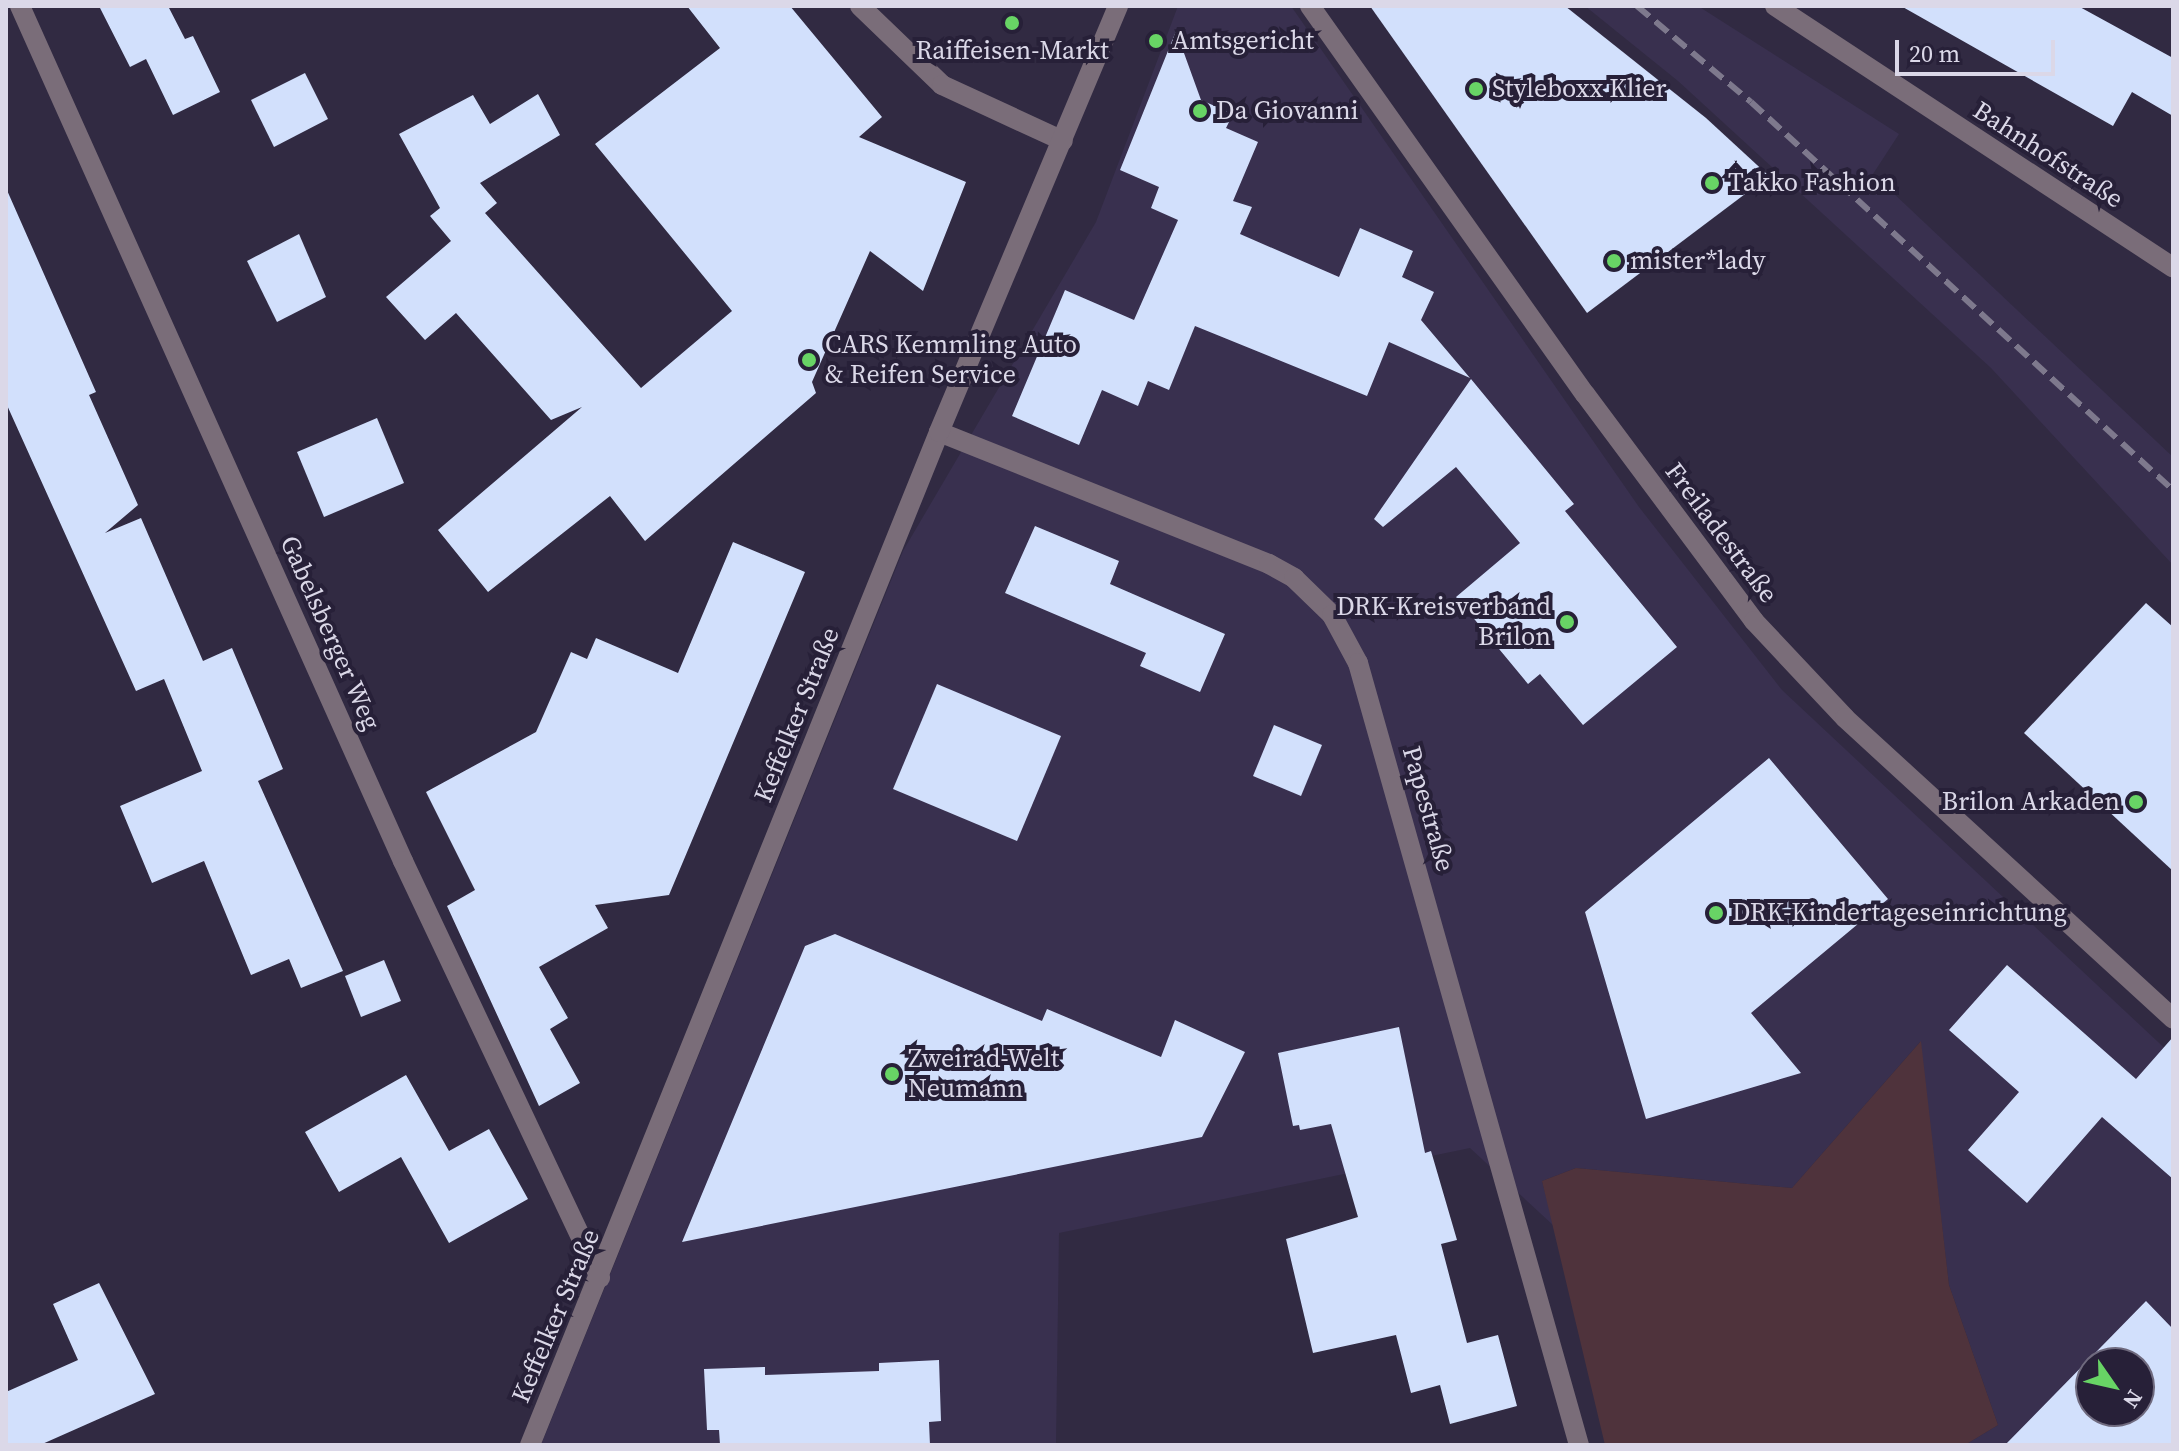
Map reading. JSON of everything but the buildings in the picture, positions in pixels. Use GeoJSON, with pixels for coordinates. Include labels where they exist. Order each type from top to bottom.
{"type":"FeatureCollection","features":[{"type":"Feature","properties":{"kind":"street","name":"Gabelsberger Weg"},"geometry":{"type":"LineString","coordinates":[[20,6],[403,861],[600,1278]]}},
{"type":"Feature","properties":{"kind":"street"},"geometry":{"type":"LineString","coordinates":[[860,6],[942,85],[1063,141]]}},
{"type":"Feature","properties":{"kind":"street","name":"Keffelker Straße"},"geometry":{"type":"LineString","coordinates":[[530,1445],[939,432],[1118,6]]}},
{"type":"Feature","properties":{"kind":"street","name":"Freiladestraße"},"geometry":{"type":"LineString","coordinates":[[1310,6],[1585,394],[1754,621],[1845,718],[2173,1019]]}},
{"type":"Feature","properties":{"kind":"street","name":"Bahnhofstraße"},"geometry":{"type":"LineString","coordinates":[[1775,6],[2173,267]]}},
{"type":"Feature","properties":{"kind":"street","name":"Papestraße"},"geometry":{"type":"LineString","coordinates":[[939,432],[1269,564],[1315,595],[1340,626],[1358,663],[1449,972],[1579,1445]]}},
{"type":"Feature","properties":{"kind":"shaded area"},"geometry":{"type":"Polygon","coordinates":[[[1178,6],[1291,6],[1639,507],[1782,690],[2173,1056],[2173,1445],[1965,1445],[1998,1425],[1949,1285],[1920,1042],[1792,1188],[1576,1168],[1542,1181],[1554,1226],[1470,1148],[1059,1233],[1056,1445],[541,1445],[903,551],[1096,222],[1178,6]]]}},
{"type":"Feature","properties":{"kind":"shaded area"},"geometry":{"type":"Polygon","coordinates":[[[1585,6],[1698,6],[1899,134],[1873,174],[2173,457],[2173,565],[1991,368],[1678,81],[1585,6]]]}},
{"type":"Feature","properties":{"kind":"shaded area"},"geometry":{"type":"Polygon","coordinates":[[[1921,1041],[1949,1285],[1998,1425],[1965,1445],[1605,1445],[1542,1181],[1576,1168],[1792,1188],[1921,1041]]]}},
{"type":"Feature","properties":{"kind":"railway"},"geometry":{"type":"LineString","coordinates":[[1637,6],[1751,102],[2173,490]]}},
{"type":"Feature","properties":{"kind":"place","name":"Raiffeisen-Markt"},"geometry":{"type":"Point","coordinates":[1012,23]}},
{"type":"Feature","properties":{"kind":"place","name":"Amtsgericht"},"geometry":{"type":"Point","coordinates":[1156,41]}},
{"type":"Feature","properties":{"kind":"place","name":"Styleboxx Klier"},"geometry":{"type":"Point","coordinates":[1476,89]}},
{"type":"Feature","properties":{"kind":"place","name":"Da Giovanni"},"geometry":{"type":"Point","coordinates":[1200,111]}},
{"type":"Feature","properties":{"kind":"place","name":"Takko Fashion"},"geometry":{"type":"Point","coordinates":[1712,183]}},
{"type":"Feature","properties":{"kind":"place","name":"mister*lady"},"geometry":{"type":"Point","coordinates":[1614,261]}},
{"type":"Feature","properties":{"kind":"place","name":"CARS Kemmling Auto & Reifen Service"},"geometry":{"type":"Point","coordinates":[809,360]}},
{"type":"Feature","properties":{"kind":"place","name":"DRK-Kreisverband Brilon"},"geometry":{"type":"Point","coordinates":[1567,622]}},
{"type":"Feature","properties":{"kind":"place","name":"Brilon Arkaden"},"geometry":{"type":"Point","coordinates":[2136,802]}},
{"type":"Feature","properties":{"kind":"place","name":"DRK-Kindertageseinrichtung"},"geometry":{"type":"Point","coordinates":[1716,913]}},
{"type":"Feature","properties":{"kind":"place","name":"Zweirad-Welt Neumann"},"geometry":{"type":"Point","coordinates":[892,1074]}}]}
